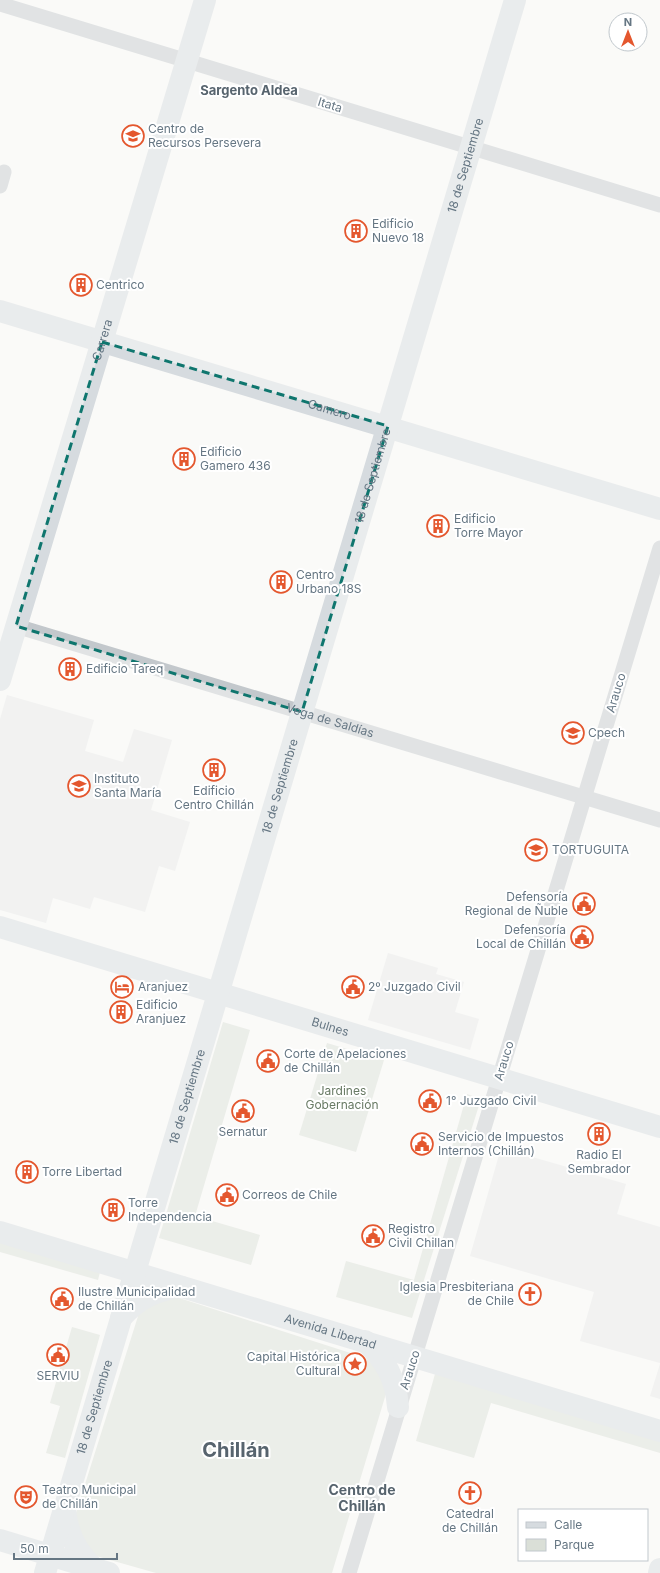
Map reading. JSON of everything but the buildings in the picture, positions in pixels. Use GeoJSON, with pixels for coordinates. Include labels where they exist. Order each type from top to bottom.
{"type":"FeatureCollection","features":[{"type":"Feature","properties":{"kind":"street","name":"Carrera"},"geometry":{"type":"LineString","coordinates":[[0,680],[8,623],[102,342],[205,0]]}},
{"type":"Feature","properties":{"kind":"street","name":"18 de Septiembre"},"geometry":{"type":"LineString","coordinates":[[48,1564],[515,0]]}},
{"type":"Feature","properties":{"kind":"street","name":"Itata"},"geometry":{"type":"LineString","coordinates":[[0,4],[660,205]]}},
{"type":"Feature","properties":{"kind":"street","name":"Gamero"},"geometry":{"type":"LineString","coordinates":[[0,310],[660,509]]}},
{"type":"Feature","properties":{"kind":"street","name":"Arauco"},"geometry":{"type":"LineString","coordinates":[[349,1573],[398,1407],[660,548]]}},
{"type":"Feature","properties":{"kind":"street","name":"Vega de Saldías"},"geometry":{"type":"LineString","coordinates":[[8,623],[660,820]]}},
{"type":"Feature","properties":{"kind":"street","name":"Bulnes"},"geometry":{"type":"LineString","coordinates":[[0,927],[660,1127]]}},
{"type":"Feature","properties":{"kind":"street","name":"Avenida Libertad"},"geometry":{"type":"LineString","coordinates":[[0,1232],[660,1431]]}},
{"type":"Feature","properties":{"kind":"street"},"geometry":{"type":"LineString","coordinates":[[121,1318],[129,1309],[150,1295],[161,1290],[184,1287]]}},
{"type":"Feature","properties":{"kind":"street"},"geometry":{"type":"LineString","coordinates":[[365,1341],[382,1358],[392,1376],[398,1407]]}},
{"type":"Feature","properties":{"kind":"street"},"geometry":{"type":"LineString","coordinates":[[65,1506],[66,1520],[75,1545],[86,1561],[102,1571]]}},
{"type":"Feature","properties":{"kind":"street"},"geometry":{"type":"LineString","coordinates":[[0,1540],[48,1564],[102,1571]]}},
{"type":"Feature","properties":{"kind":"street"},"geometry":{"type":"LineString","coordinates":[[659,1573],[660,1569]]}},
{"type":"Feature","properties":{"kind":"highlighted area"},"geometry":{"type":"Polygon","coordinates":[[[102,342],[388,426],[302,712],[16,626],[102,342]]]}},
{"type":"Feature","properties":{"kind":"shaded area","name":"Instituto Santa María"},"geometry":{"type":"Polygon","coordinates":[[[7,695],[94,720],[85,751],[123,762],[134,729],[172,740],[151,810],[190,822],[175,871],[159,866],[145,912],[94,897],[90,909],[53,898],[46,923],[0,910],[0,719],[7,695]]]}},
{"type":"Feature","properties":{"kind":"shaded area"},"geometry":{"type":"Polygon","coordinates":[[[388,953],[438,968],[436,974],[464,982],[455,1012],[479,1019],[470,1050],[368,1020],[388,953]]]}},
{"type":"Feature","properties":{"kind":"shaded area"},"geometry":{"type":"Polygon","coordinates":[[[501,1148],[626,1184],[617,1214],[660,1227],[660,1363],[580,1341],[594,1292],[470,1256],[501,1148]]]}},
{"type":"Feature","properties":{"kind":"shaded area"},"geometry":{"type":"Polygon","coordinates":[[[660,1364],[660,1399],[650,1396],[660,1364]]]}},
{"type":"Feature","properties":{"kind":"green space"},"geometry":{"type":"Polygon","coordinates":[[[223,1022],[250,1030],[195,1216],[260,1235],[251,1265],[159,1238],[223,1022]]]}},
{"type":"Feature","properties":{"kind":"green space","name":"Jardines Gobernación"},"geometry":{"type":"Polygon","coordinates":[[[327,1043],[384,1060],[356,1152],[299,1135],[327,1043]]]}},
{"type":"Feature","properties":{"kind":"green space"},"geometry":{"type":"Polygon","coordinates":[[[467,1094],[481,1099],[412,1318],[336,1297],[346,1261],[414,1280],[467,1094]]]}},
{"type":"Feature","properties":{"kind":"green space"},"geometry":{"type":"Polygon","coordinates":[[[0,1242],[100,1272],[98,1280],[0,1252],[0,1242]]]}},
{"type":"Feature","properties":{"kind":"green space"},"geometry":{"type":"Polygon","coordinates":[[[173,1296],[366,1358],[382,1375],[386,1390],[385,1397],[332,1573],[156,1573],[96,1556],[85,1546],[75,1516],[139,1313],[143,1305],[173,1296]]]}},
{"type":"Feature","properties":{"kind":"green space"},"geometry":{"type":"Polygon","coordinates":[[[72,1327],[100,1335],[65,1458],[46,1453],[60,1406],[50,1403],[72,1327]]]}},
{"type":"Feature","properties":{"kind":"green space"},"geometry":{"type":"Polygon","coordinates":[[[435,1374],[660,1440],[660,1453],[491,1403],[474,1458],[416,1441],[435,1374]]]}},
{"type":"Feature","properties":{"kind":"place","name":"Centro de Recursos Persevera"},"geometry":{"type":"Point","coordinates":[133,136]}},
{"type":"Feature","properties":{"kind":"place","name":"Edificio Nuevo 18"},"geometry":{"type":"Point","coordinates":[356,231]}},
{"type":"Feature","properties":{"kind":"place","name":"Centrico"},"geometry":{"type":"Point","coordinates":[81,285]}},
{"type":"Feature","properties":{"kind":"place","name":"Edificio Gamero 436"},"geometry":{"type":"Point","coordinates":[184,459]}},
{"type":"Feature","properties":{"kind":"place","name":"Edificio Torre Mayor"},"geometry":{"type":"Point","coordinates":[438,526]}},
{"type":"Feature","properties":{"kind":"place","name":"Centro Urbano 18S"},"geometry":{"type":"Point","coordinates":[281,582]}},
{"type":"Feature","properties":{"kind":"place","name":"Edificio Tareq"},"geometry":{"type":"Point","coordinates":[70,669]}},
{"type":"Feature","properties":{"kind":"place","name":"Cpech"},"geometry":{"type":"Point","coordinates":[573,733]}},
{"type":"Feature","properties":{"kind":"place","name":"Edificio Centro Chillán"},"geometry":{"type":"Point","coordinates":[214,770]}},
{"type":"Feature","properties":{"kind":"place","name":"Instituto Santa María"},"geometry":{"type":"Point","coordinates":[79,786]}},
{"type":"Feature","properties":{"kind":"place","name":"TORTUGUITA"},"geometry":{"type":"Point","coordinates":[536,850]}},
{"type":"Feature","properties":{"kind":"place","name":"Defensoría Regional de Ñuble"},"geometry":{"type":"Point","coordinates":[584,904]}},
{"type":"Feature","properties":{"kind":"place","name":"Defensoría Local de Chillán"},"geometry":{"type":"Point","coordinates":[582,937]}},
{"type":"Feature","properties":{"kind":"place","name":"Aranjuez"},"geometry":{"type":"Point","coordinates":[122,987]}},
{"type":"Feature","properties":{"kind":"place","name":"2º Juzgado Civil"},"geometry":{"type":"Point","coordinates":[353,987]}},
{"type":"Feature","properties":{"kind":"place","name":"Edificio Aranjuez"},"geometry":{"type":"Point","coordinates":[121,1012]}},
{"type":"Feature","properties":{"kind":"place","name":"Corte de Apelaciones de Chillán"},"geometry":{"type":"Point","coordinates":[268,1061]}},
{"type":"Feature","properties":{"kind":"place","name":"1° Juzgado Civil"},"geometry":{"type":"Point","coordinates":[430,1101]}},
{"type":"Feature","properties":{"kind":"place","name":"Sernatur"},"geometry":{"type":"Point","coordinates":[243,1111]}},
{"type":"Feature","properties":{"kind":"place","name":"Radio El Sembrador"},"geometry":{"type":"Point","coordinates":[599,1134]}},
{"type":"Feature","properties":{"kind":"place","name":"Servicio de Impuestos Internos (Chillán)"},"geometry":{"type":"Point","coordinates":[422,1144]}},
{"type":"Feature","properties":{"kind":"place","name":"Torre Libertad"},"geometry":{"type":"Point","coordinates":[27,1172]}},
{"type":"Feature","properties":{"kind":"place","name":"Correos de Chile"},"geometry":{"type":"Point","coordinates":[227,1195]}},
{"type":"Feature","properties":{"kind":"place","name":"Torre Independencia"},"geometry":{"type":"Point","coordinates":[113,1210]}},
{"type":"Feature","properties":{"kind":"place","name":"Registro Civil Chillan"},"geometry":{"type":"Point","coordinates":[373,1236]}},
{"type":"Feature","properties":{"kind":"place","name":"Iglesia Presbiteriana de Chile"},"geometry":{"type":"Point","coordinates":[530,1294]}},
{"type":"Feature","properties":{"kind":"place","name":"Ilustre Municipalidad de Chillán"},"geometry":{"type":"Point","coordinates":[62,1299]}},
{"type":"Feature","properties":{"kind":"place","name":"SERVIU"},"geometry":{"type":"Point","coordinates":[58,1355]}},
{"type":"Feature","properties":{"kind":"place","name":"Capital Histórica Cultural"},"geometry":{"type":"Point","coordinates":[355,1364]}},
{"type":"Feature","properties":{"kind":"place","name":"Catedral de Chillán"},"geometry":{"type":"Point","coordinates":[470,1493]}},
{"type":"Feature","properties":{"kind":"place","name":"Teatro Municipal de Chillán"},"geometry":{"type":"Point","coordinates":[26,1497]}},
{"type":"Feature","properties":{"kind":"district","name":"Sargento Aldea"},"geometry":{"type":"Point","coordinates":[249,90]}},
{"type":"Feature","properties":{"kind":"district","name":"Chillán"},"geometry":{"type":"Point","coordinates":[236,1450]}},
{"type":"Feature","properties":{"kind":"district","name":"Centro de Chillán"},"geometry":{"type":"Point","coordinates":[362,1498]}}]}
